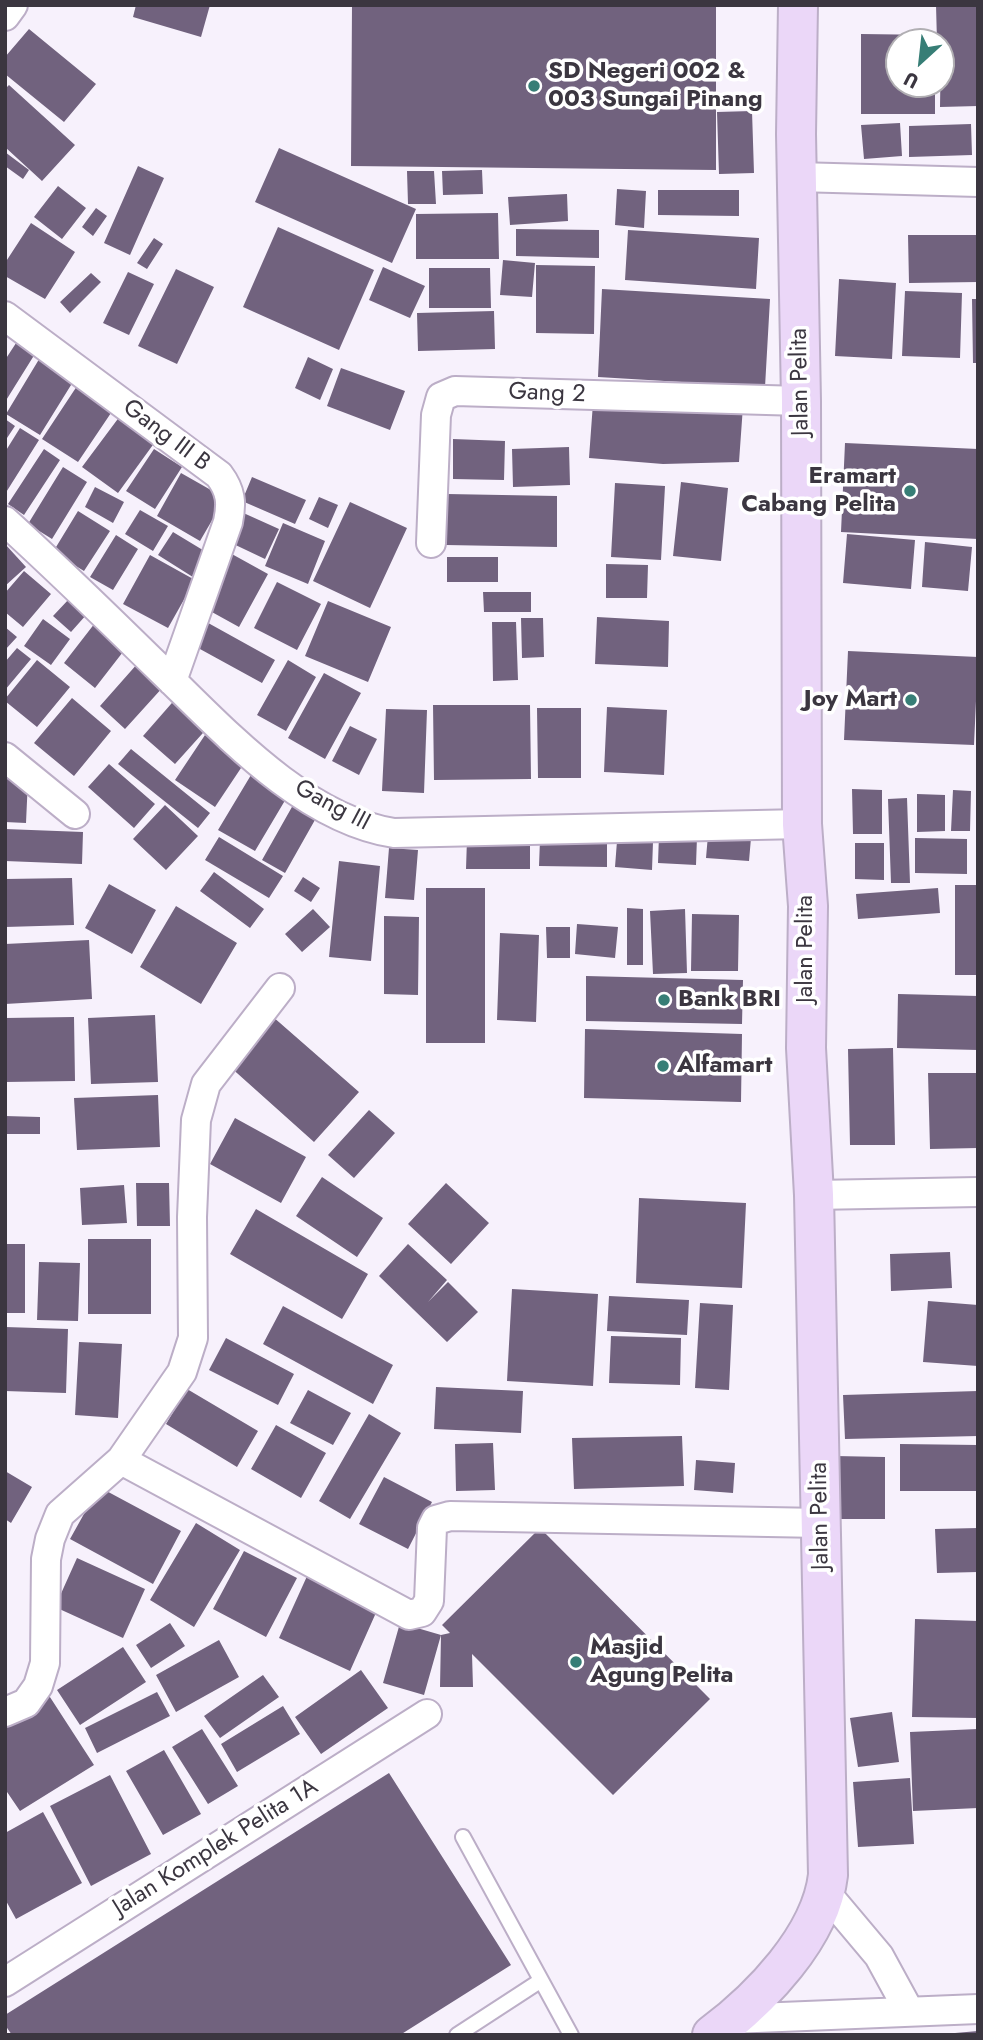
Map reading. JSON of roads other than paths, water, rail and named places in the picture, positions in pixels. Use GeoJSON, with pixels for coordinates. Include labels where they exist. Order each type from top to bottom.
{"type":"FeatureCollection","features":[{"type":"Feature","properties":{"kind":"street"},"geometry":{"type":"LineString","coordinates":[[5,16],[13,5]]}},
{"type":"Feature","properties":{"kind":"street","name":"Jalan Pelita"},"geometry":{"type":"LineString","coordinates":[[798,5],[796,134],[801,401],[802,824],[808,906],[806,1048],[814,1195],[828,1854],[826,1893]]}},
{"type":"Feature","properties":{"kind":"street"},"geometry":{"type":"LineString","coordinates":[[797,177],[978,182]]}},
{"type":"Feature","properties":{"kind":"street","name":"Gang III B"},"geometry":{"type":"LineString","coordinates":[[5,316],[219,475],[226,483],[231,507],[228,522],[172,681]]}},
{"type":"Feature","properties":{"kind":"street","name":"Gang 2"},"geometry":{"type":"LineString","coordinates":[[431,543],[436,415],[441,397],[449,393],[455,391],[801,401]]}},
{"type":"Feature","properties":{"kind":"street","name":"Gang III"},"geometry":{"type":"LineString","coordinates":[[5,522],[257,762],[306,796],[344,818],[372,830],[394,833],[802,824]]}},
{"type":"Feature","properties":{"kind":"street"},"geometry":{"type":"LineString","coordinates":[[5,757],[75,814]]}},
{"type":"Feature","properties":{"kind":"street"},"geometry":{"type":"LineString","coordinates":[[5,1712],[26,1703],[38,1686],[45,1663],[46,1559],[50,1539],[61,1514],[121,1460],[182,1371],[193,1338],[192,1217],[196,1120],[206,1084],[280,988]]}},
{"type":"Feature","properties":{"kind":"street"},"geometry":{"type":"LineString","coordinates":[[814,1195],[978,1192]]}},
{"type":"Feature","properties":{"kind":"street"},"geometry":{"type":"LineString","coordinates":[[121,1460],[409,1615],[422,1612],[429,1601],[432,1528],[436,1520],[450,1516],[821,1523]]}},
{"type":"Feature","properties":{"kind":"street","name":"Jalan Komplek Pelita 1A"},"geometry":{"type":"LineString","coordinates":[[5,1982],[427,1714]]}},
{"type":"Feature","properties":{"kind":"street"},"geometry":{"type":"LineString","coordinates":[[722,2027],[755,1999],[807,1934],[826,1893],[879,1956],[909,2011]]}},
{"type":"Feature","properties":{"kind":"street"},"geometry":{"type":"LineString","coordinates":[[722,2027],[909,2011],[978,2010]]}},
{"type":"Feature","properties":{"kind":"lane"},"geometry":{"type":"LineString","coordinates":[[463,1837],[571,2035]]}},
{"type":"Feature","properties":{"kind":"lane"},"geometry":{"type":"LineString","coordinates":[[457,2035],[540,1981]]}},
{"type":"Feature","properties":{"kind":"place","name":"SD Negeri 002 & 003 Sungai Pinang"},"geometry":{"type":"Point","coordinates":[534,86]}},
{"type":"Feature","properties":{"kind":"place","name":"Eramart Cabang Pelita"},"geometry":{"type":"Point","coordinates":[910,491]}},
{"type":"Feature","properties":{"kind":"place","name":"Joy Mart"},"geometry":{"type":"Point","coordinates":[911,700]}},
{"type":"Feature","properties":{"kind":"place","name":"Bank BRI"},"geometry":{"type":"Point","coordinates":[664,1000]}},
{"type":"Feature","properties":{"kind":"place","name":"Alfamart"},"geometry":{"type":"Point","coordinates":[663,1066]}},
{"type":"Feature","properties":{"kind":"place","name":"Masjid Agung Pelita"},"geometry":{"type":"Point","coordinates":[576,1662]}}]}
